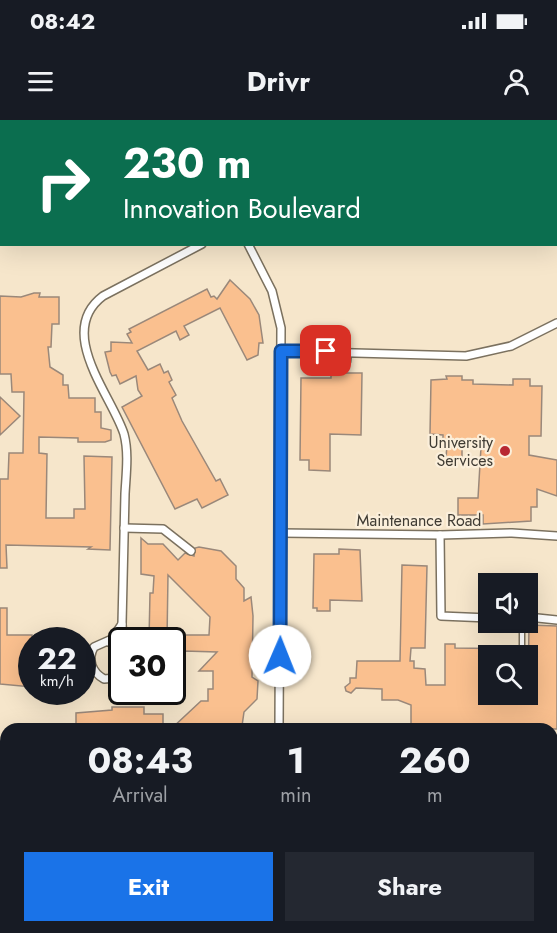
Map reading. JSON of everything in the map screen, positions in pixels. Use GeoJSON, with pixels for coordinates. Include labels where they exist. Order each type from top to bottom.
{"type":"FeatureCollection","features":[{"type":"Feature","properties":{"kind":"street"},"geometry":{"type":"LineString","coordinates":[[122,627],[124,435],[88,361],[87,320],[95,302],[103,296],[198,246]]}},
{"type":"Feature","properties":{"kind":"street"},"geometry":{"type":"LineString","coordinates":[[249,246],[276,303],[281,328],[279,723]]}},
{"type":"Feature","properties":{"kind":"street"},"geometry":{"type":"LineString","coordinates":[[281,351],[466,356],[485,354],[520,343],[557,323]]}},
{"type":"Feature","properties":{"kind":"street"},"geometry":{"type":"LineString","coordinates":[[124,528],[163,529],[191,551]]}},
{"type":"Feature","properties":{"kind":"street","name":"Maintenance Road"},"geometry":{"type":"LineString","coordinates":[[281,533],[440,535],[512,533],[557,537]]}},
{"type":"Feature","properties":{"kind":"street"},"geometry":{"type":"LineString","coordinates":[[440,535],[441,616],[478,618]]}},
{"type":"Feature","properties":{"kind":"street"},"geometry":{"type":"LineString","coordinates":[[538,618],[557,620]]}},
{"type":"Feature","properties":{"kind":"street"},"geometry":{"type":"LineString","coordinates":[[108,642],[94,647],[91,666],[104,679],[108,679]]}},
{"type":"Feature","properties":{"kind":"lane"},"geometry":{"type":"LineString","coordinates":[[304,351],[304,362],[318,369],[348,362],[349,352]]}},
{"type":"Feature","properties":{"kind":"shaded area"},"geometry":{"type":"Polygon","coordinates":[[[0,246],[557,246],[557,723],[0,723],[0,246]]]}},
{"type":"Feature","properties":{"kind":"building"},"geometry":{"type":"Polygon","coordinates":[[[230,280],[250,299],[259,315],[263,343],[259,343],[258,355],[247,360],[220,308],[184,326],[189,335],[180,340],[176,331],[137,351],[148,370],[160,364],[164,373],[168,371],[172,380],[169,382],[176,395],[172,398],[182,421],[216,481],[220,479],[228,495],[202,508],[197,499],[175,509],[122,407],[142,396],[138,390],[136,376],[120,384],[116,375],[112,376],[110,372],[105,352],[111,351],[111,342],[132,343],[127,334],[131,332],[129,329],[207,289],[211,297],[214,296],[217,299],[230,280]]]}},
{"type":"Feature","properties":{"kind":"building"},"geometry":{"type":"Polygon","coordinates":[[[40,293],[39,297],[59,297],[59,324],[52,324],[51,347],[48,347],[50,367],[63,375],[63,385],[68,385],[69,398],[95,398],[95,412],[101,412],[101,428],[111,430],[111,440],[105,442],[78,442],[78,438],[39,437],[39,453],[47,454],[46,518],[74,518],[74,509],[85,509],[84,456],[112,457],[110,550],[88,549],[91,547],[6,545],[7,568],[0,568],[0,479],[8,479],[9,453],[23,453],[24,392],[12,392],[11,374],[0,374],[0,296],[21,297],[40,293]]]}},
{"type":"Feature","properties":{"kind":"building"},"geometry":{"type":"Polygon","coordinates":[[[331,373],[362,373],[361,435],[330,434],[330,471],[309,470],[309,460],[300,460],[301,378],[331,378],[331,373]]]}},
{"type":"Feature","properties":{"kind":"building","name":"University Services"},"geometry":{"type":"Polygon","coordinates":[[[446,376],[462,376],[462,380],[473,380],[473,384],[513,385],[513,379],[530,379],[530,386],[542,386],[541,436],[529,436],[529,455],[557,460],[557,496],[537,489],[537,507],[531,507],[531,521],[483,524],[483,515],[458,515],[458,498],[478,498],[481,447],[462,447],[462,461],[446,461],[447,441],[443,441],[443,435],[430,434],[431,380],[447,379],[446,376]]]}},
{"type":"Feature","properties":{"kind":"building"},"geometry":{"type":"Polygon","coordinates":[[[0,397],[20,416],[0,435],[0,397]]]}},
{"type":"Feature","properties":{"kind":"building"},"geometry":{"type":"Polygon","coordinates":[[[141,538],[148,544],[163,544],[178,560],[185,553],[194,556],[195,548],[199,547],[221,551],[236,566],[236,579],[244,588],[244,601],[251,597],[252,677],[258,681],[257,699],[244,712],[242,723],[177,723],[201,701],[208,701],[208,689],[213,689],[213,671],[199,671],[217,652],[186,651],[186,635],[209,635],[210,617],[168,575],[167,627],[149,627],[150,593],[153,593],[154,576],[141,574],[141,538]]]}},
{"type":"Feature","properties":{"kind":"building"},"geometry":{"type":"Polygon","coordinates":[[[339,549],[360,550],[362,601],[330,600],[330,611],[317,611],[317,608],[313,608],[314,554],[339,554],[339,549]]]}},
{"type":"Feature","properties":{"kind":"building"},"geometry":{"type":"Polygon","coordinates":[[[402,565],[427,566],[425,648],[411,648],[410,661],[414,661],[414,668],[425,669],[426,685],[445,685],[445,644],[455,644],[455,648],[478,648],[478,705],[538,705],[538,645],[529,645],[529,633],[538,633],[538,625],[557,626],[557,723],[411,723],[411,705],[398,700],[382,700],[382,689],[356,688],[351,693],[346,691],[345,687],[350,683],[350,678],[356,678],[357,661],[400,661],[402,565]]]}},
{"type":"Feature","properties":{"kind":"building"},"geometry":{"type":"Polygon","coordinates":[[[0,608],[7,608],[7,635],[18,635],[18,686],[0,684],[0,608]]]}},
{"type":"Feature","properties":{"kind":"building"},"geometry":{"type":"Polygon","coordinates":[[[112,707],[144,707],[144,714],[163,714],[163,723],[76,723],[76,713],[112,710],[112,707]]]}},
{"type":"Feature","properties":{"kind":"place","name":"University Services"},"geometry":{"type":"Point","coordinates":[505,451]}},
{"type":"Feature","properties":{"kind":"route"},"geometry":{"type":"LineString","coordinates":[[280,656],[281,351],[326,351]]}}]}
